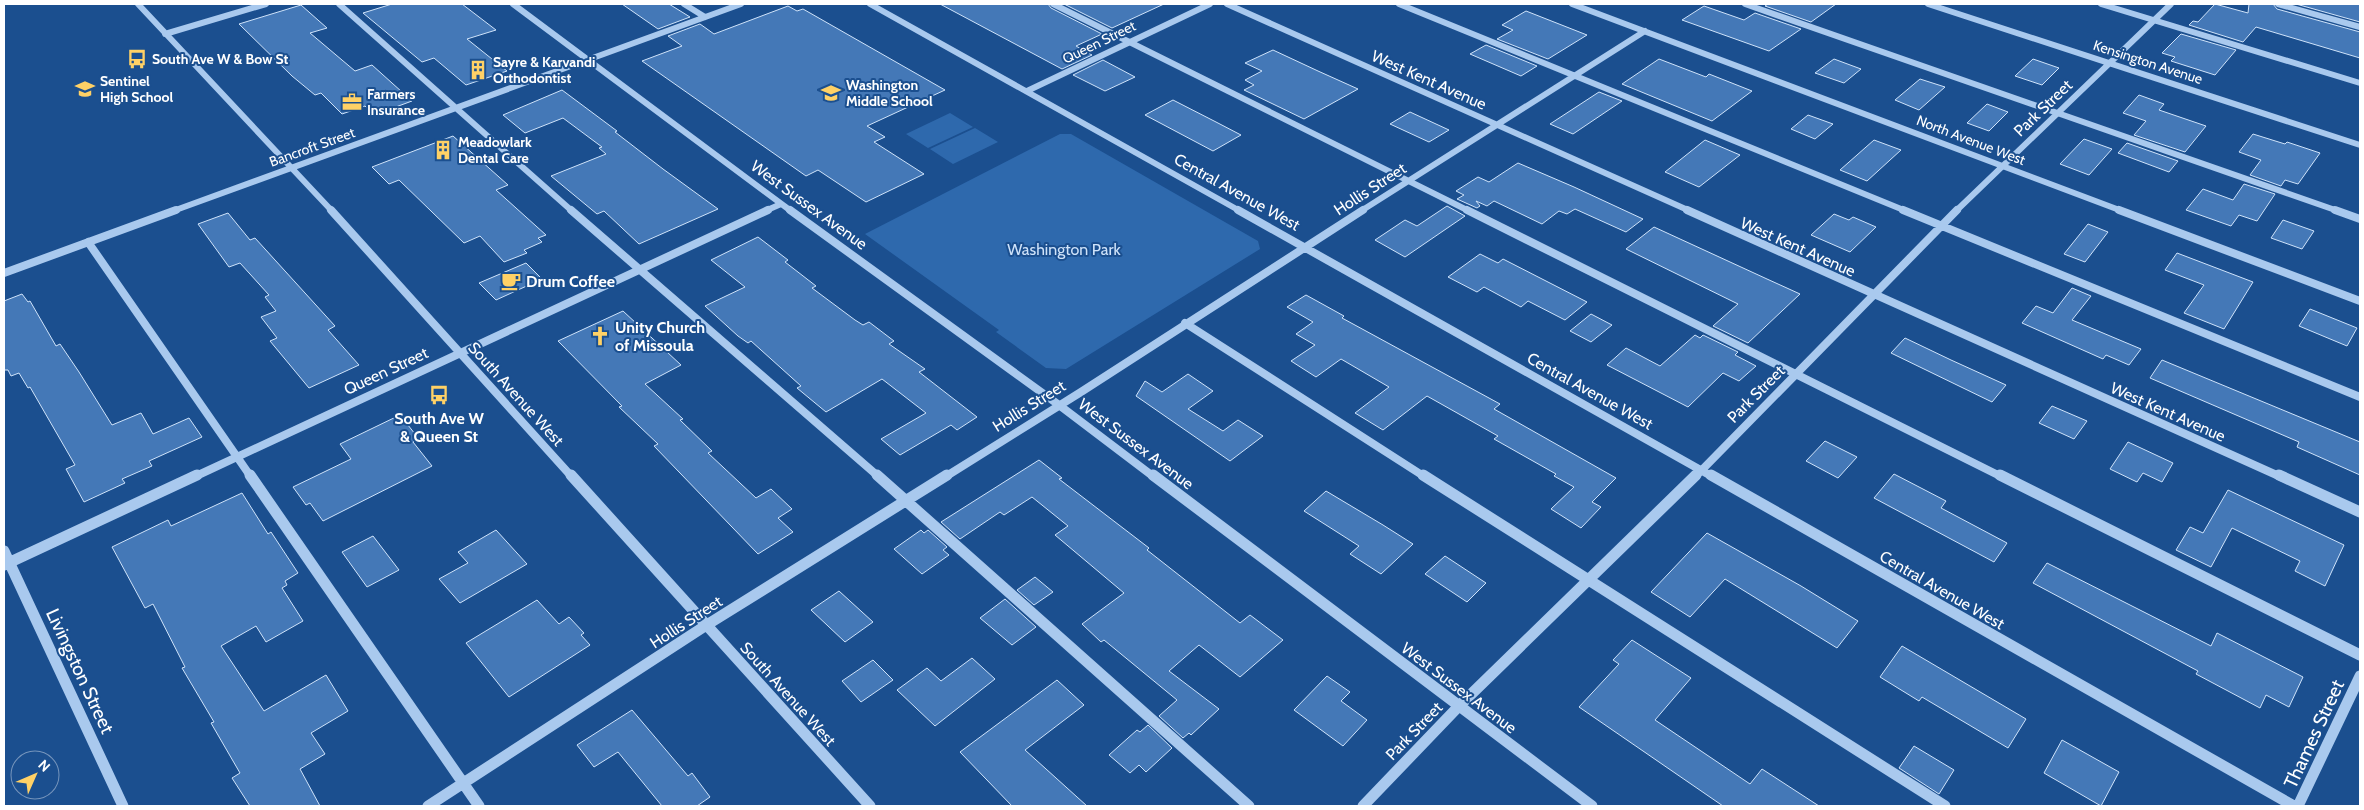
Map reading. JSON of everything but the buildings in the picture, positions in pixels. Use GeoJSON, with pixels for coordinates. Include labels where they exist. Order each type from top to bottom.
{"type":"FeatureCollection","features":[{"type":"Feature","properties":{"kind":"street","name":"South Avenue West"},"geometry":{"type":"LineString","coordinates":[[138,4],[292,167],[459,354],[870,806]]}},
{"type":"Feature","properties":{"kind":"street"},"geometry":{"type":"LineString","coordinates":[[165,34],[266,4]]}},
{"type":"Feature","properties":{"kind":"street"},"geometry":{"type":"LineString","coordinates":[[339,4],[638,270],[906,501],[1249,806]]}},
{"type":"Feature","properties":{"kind":"street","name":"West Sussex Avenue"},"geometry":{"type":"LineString","coordinates":[[513,4],[781,204],[1059,405],[1592,806]]}},
{"type":"Feature","properties":{"kind":"street"},"geometry":{"type":"LineString","coordinates":[[684,4],[705,17]]}},
{"type":"Feature","properties":{"kind":"street","name":"Bancroft Street"},"geometry":{"type":"LineString","coordinates":[[4,273],[586,59],[742,4]]}},
{"type":"Feature","properties":{"kind":"street","name":"Central Avenue West"},"geometry":{"type":"LineString","coordinates":[[870,4],[1701,470],[2294,806]]}},
{"type":"Feature","properties":{"kind":"street"},"geometry":{"type":"LineString","coordinates":[[1052,4],[1411,180],[2360,655]]}},
{"type":"Feature","properties":{"kind":"street","name":"Queen Street"},"geometry":{"type":"LineString","coordinates":[[1027,91],[1210,4]]}},
{"type":"Feature","properties":{"kind":"street","name":"West Kent Avenue"},"geometry":{"type":"LineString","coordinates":[[1226,4],[1873,296],[2360,512]]}},
{"type":"Feature","properties":{"kind":"street"},"geometry":{"type":"LineString","coordinates":[[1399,4],[2360,397]]}},
{"type":"Feature","properties":{"kind":"street","name":"North Avenue West"},"geometry":{"type":"LineString","coordinates":[[1572,4],[2360,301]]}},
{"type":"Feature","properties":{"kind":"street"},"geometry":{"type":"LineString","coordinates":[[1746,4],[2360,219]]}},
{"type":"Feature","properties":{"kind":"street","name":"Kensington Avenue"},"geometry":{"type":"LineString","coordinates":[[1928,4],[2360,145]]}},
{"type":"Feature","properties":{"kind":"street"},"geometry":{"type":"LineString","coordinates":[[2101,4],[2360,83]]}},
{"type":"Feature","properties":{"kind":"street","name":"Park Street"},"geometry":{"type":"LineString","coordinates":[[1363,806],[1458,707],[1798,374],[1942,225],[2171,4]]}},
{"type":"Feature","properties":{"kind":"street"},"geometry":{"type":"LineString","coordinates":[[2278,4],[2360,27]]}},
{"type":"Feature","properties":{"kind":"street","name":"Hollis Street"},"geometry":{"type":"LineString","coordinates":[[428,806],[706,626],[1059,405],[1645,31]]}},
{"type":"Feature","properties":{"kind":"street","name":"Queen Street"},"geometry":{"type":"LineString","coordinates":[[6,564],[781,204]]}},
{"type":"Feature","properties":{"kind":"street"},"geometry":{"type":"LineString","coordinates":[[88,242],[479,806]]}},
{"type":"Feature","properties":{"kind":"street"},"geometry":{"type":"LineString","coordinates":[[1185,323],[1586,581],[1944,806]]}},
{"type":"Feature","properties":{"kind":"street","name":"Livingston Street"},"geometry":{"type":"LineString","coordinates":[[4,550],[6,564],[124,806]]}},
{"type":"Feature","properties":{"kind":"street","name":"Thames Street"},"geometry":{"type":"LineString","coordinates":[[2298,806],[2360,676]]}},
{"type":"Feature","properties":{"kind":"green space"},"geometry":{"type":"Polygon","coordinates":[[[950,113],[973,127],[928,148],[906,134],[950,113]]]}},
{"type":"Feature","properties":{"kind":"green space"},"geometry":{"type":"Polygon","coordinates":[[[975,128],[998,142],[953,164],[930,149],[975,128]]]}},
{"type":"Feature","properties":{"kind":"green space","name":"Washington Park"},"geometry":{"type":"Polygon","coordinates":[[[1060,134],[1071,134],[1258,241],[1260,249],[1066,369],[1046,368],[996,332],[999,330],[865,234],[1060,134]]]}},
{"type":"Feature","properties":{"kind":"place","name":"South Ave W & Bow St"},"geometry":{"type":"Point","coordinates":[137,59]}},
{"type":"Feature","properties":{"kind":"place","name":"Sayre & Karvandi Orthodontist"},"geometry":{"type":"Point","coordinates":[478,70]}},
{"type":"Feature","properties":{"kind":"place","name":"Sentinel High School"},"geometry":{"type":"Point","coordinates":[85,89]}},
{"type":"Feature","properties":{"kind":"place","name":"Washington Middle School"},"geometry":{"type":"Point","coordinates":[831,93]}},
{"type":"Feature","properties":{"kind":"place","name":"Farmers Insurance"},"geometry":{"type":"Point","coordinates":[352,102]}},
{"type":"Feature","properties":{"kind":"place","name":"Meadowlark Dental Care"},"geometry":{"type":"Point","coordinates":[443,150]}},
{"type":"Feature","properties":{"kind":"place","name":"Drum Coffee"},"geometry":{"type":"Point","coordinates":[511,281]}},
{"type":"Feature","properties":{"kind":"place","name":"Unity Church of Missoula"},"geometry":{"type":"Point","coordinates":[600,336]}},
{"type":"Feature","properties":{"kind":"place","name":"South Ave W & Queen St"},"geometry":{"type":"Point","coordinates":[439,395]}}]}
